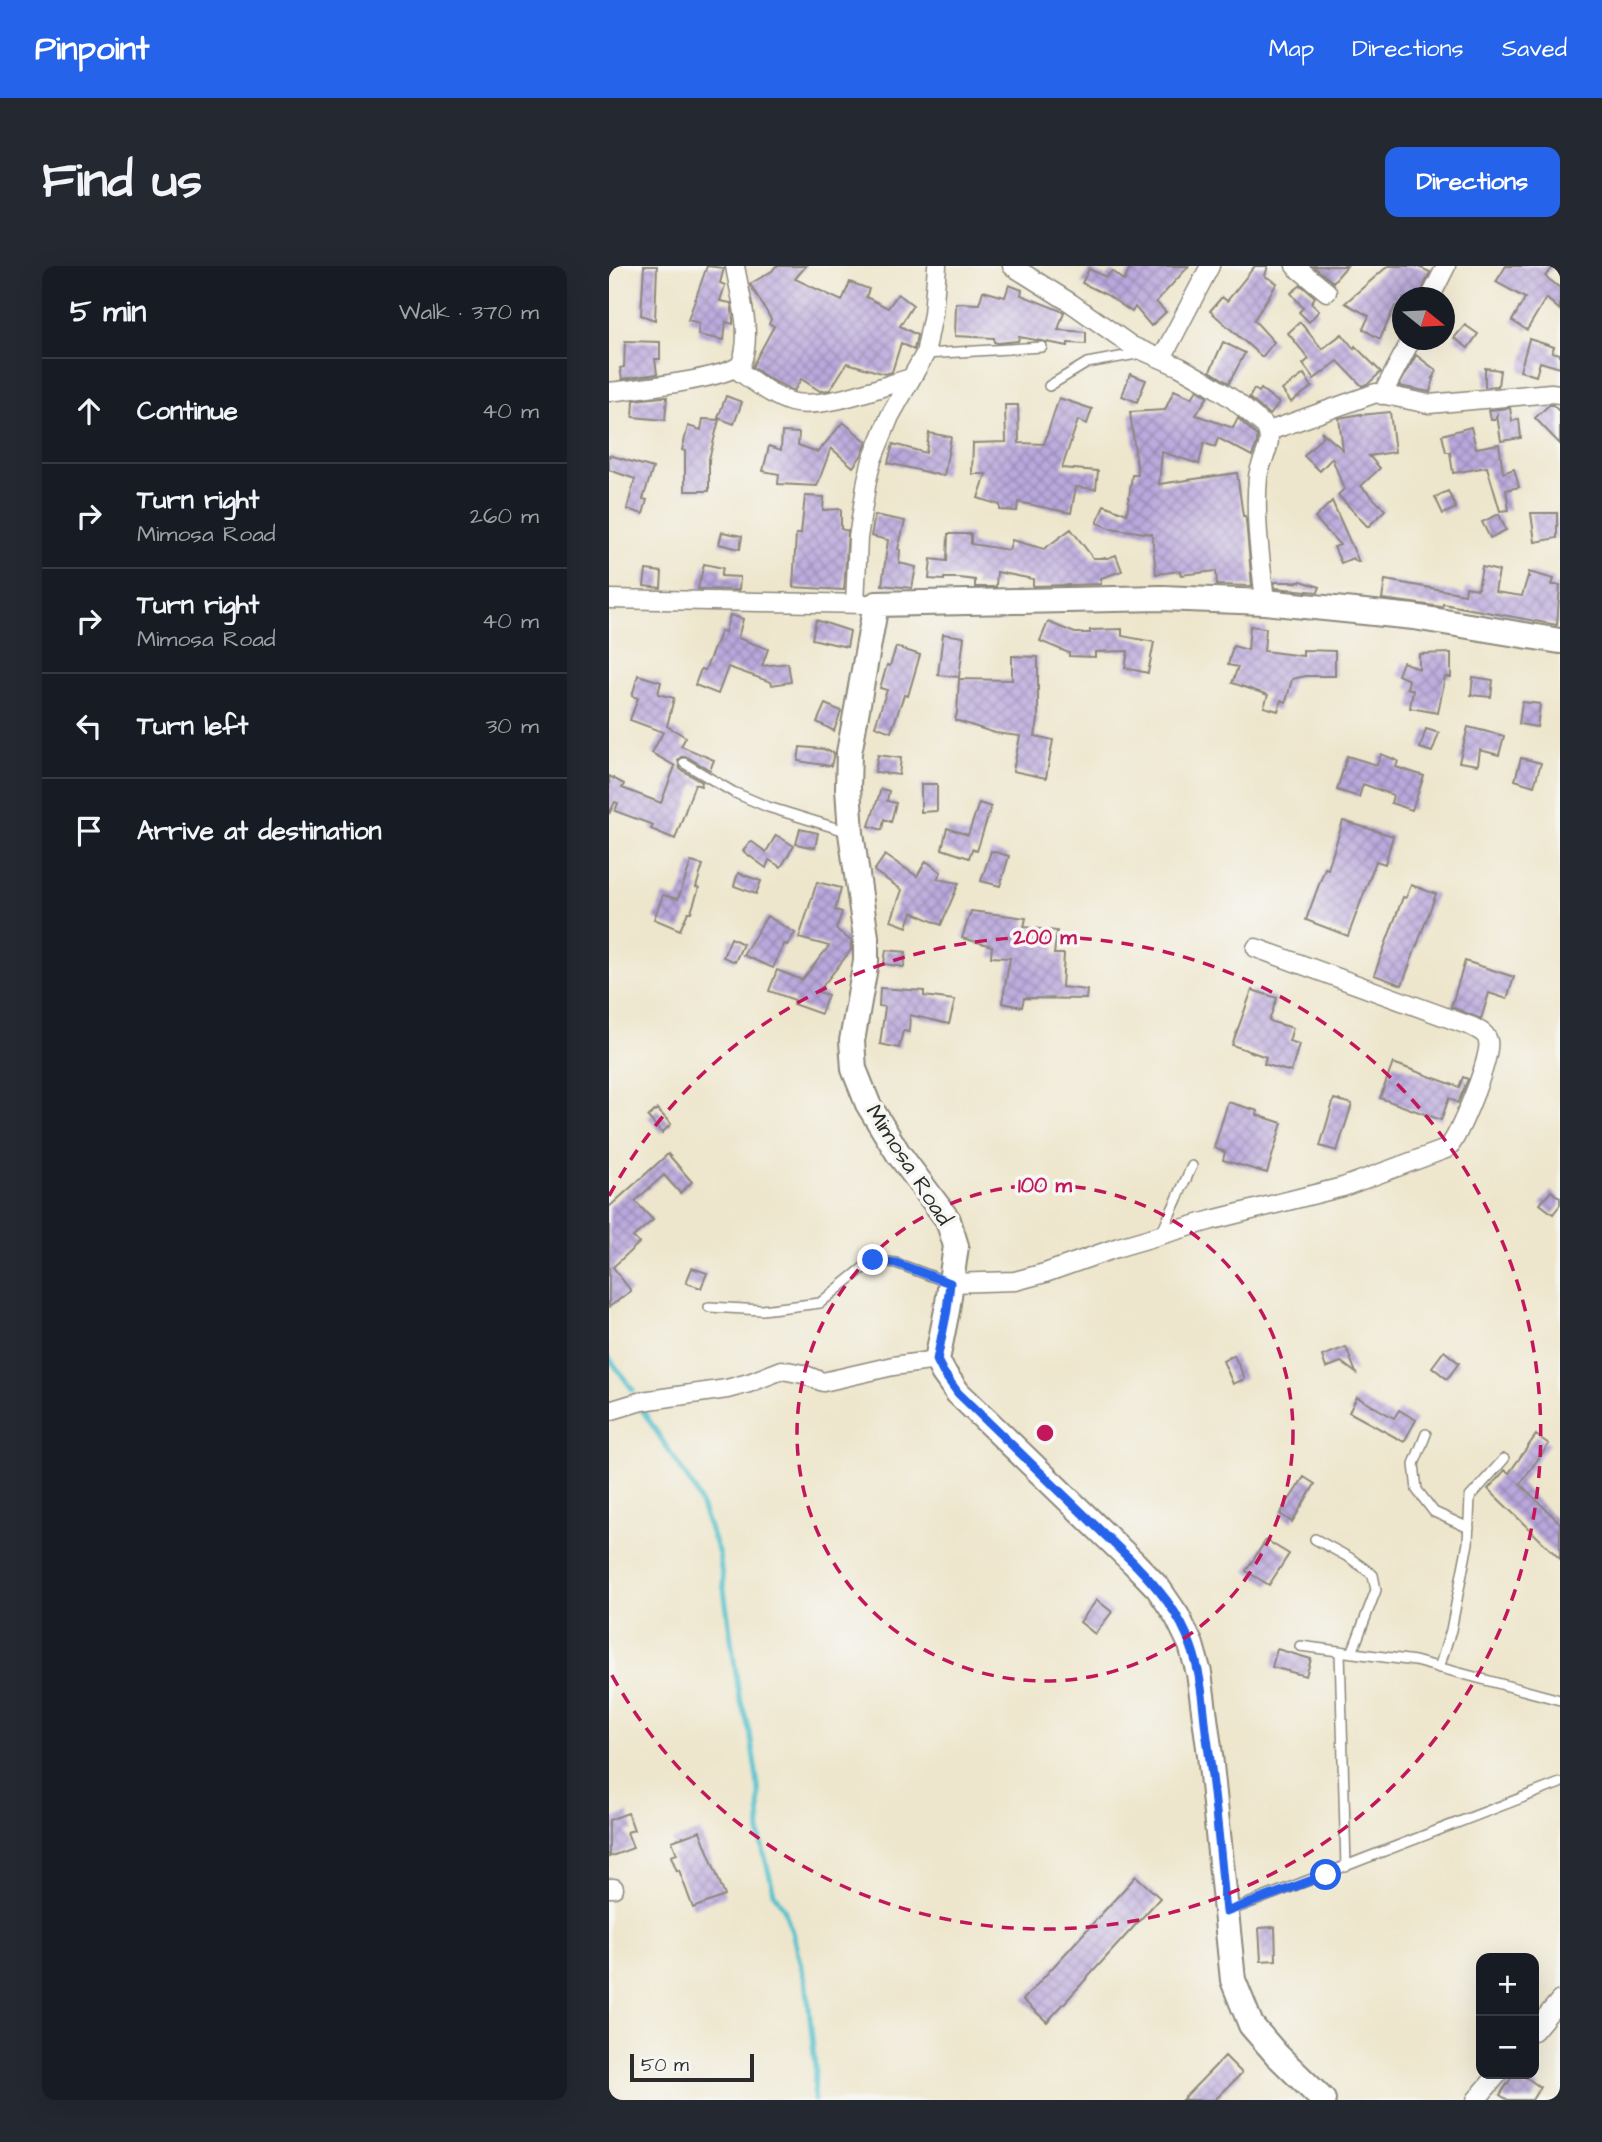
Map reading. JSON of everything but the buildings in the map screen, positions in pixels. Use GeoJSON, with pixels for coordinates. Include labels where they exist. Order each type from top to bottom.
{"type":"FeatureCollection","features":[{"type":"Feature","properties":{"kind":"street"},"geometry":{"type":"LineString","coordinates":[[609,392],[670,384],[736,369],[741,364],[746,341],[735,266]]}},
{"type":"Feature","properties":{"kind":"street"},"geometry":{"type":"LineString","coordinates":[[865,604],[858,538],[867,480],[881,438],[925,354],[933,314],[937,266]]}},
{"type":"Feature","properties":{"kind":"street"},"geometry":{"type":"LineString","coordinates":[[1012,266],[1119,337],[1180,367],[1234,400],[1269,431],[1268,452],[1259,473],[1257,499],[1265,603]]}},
{"type":"Feature","properties":{"kind":"street"},"geometry":{"type":"LineString","coordinates":[[1154,355],[1210,266]]}},
{"type":"Feature","properties":{"kind":"street"},"geometry":{"type":"LineString","coordinates":[[1295,266],[1327,292]]}},
{"type":"Feature","properties":{"kind":"street"},"geometry":{"type":"LineString","coordinates":[[1436,287],[1447,266]]}},
{"type":"Feature","properties":{"kind":"street"},"geometry":{"type":"LineString","coordinates":[[1382,395],[1406,350]]}},
{"type":"Feature","properties":{"kind":"street"},"geometry":{"type":"LineString","coordinates":[[736,369],[770,391],[797,404],[828,402],[911,378]]}},
{"type":"Feature","properties":{"kind":"street"},"geometry":{"type":"LineString","coordinates":[[1269,431],[1376,393],[1429,404],[1560,394]]}},
{"type":"Feature","properties":{"kind":"street"},"geometry":{"type":"LineString","coordinates":[[609,599],[865,604],[1161,598],[1265,603],[1414,617],[1560,641]]}},
{"type":"Feature","properties":{"kind":"street","name":"Mimosa Road"},"geometry":{"type":"LineString","coordinates":[[865,604],[849,753],[851,833],[866,937],[866,961],[852,1041],[854,1069],[867,1104],[898,1153],[948,1220],[956,1246],[937,1360]]}},
{"type":"Feature","properties":{"kind":"street"},"geometry":{"type":"LineString","coordinates":[[950,1283],[1015,1281],[1045,1273],[1160,1235],[1343,1187],[1446,1149],[1456,1138],[1482,1073],[1489,1044],[1484,1033],[1256,948]]}},
{"type":"Feature","properties":{"kind":"street"},"geometry":{"type":"LineString","coordinates":[[609,1411],[642,1401],[727,1389],[782,1370],[823,1382],[893,1366],[937,1360],[958,1393],[1134,1563],[1158,1588],[1177,1616],[1191,1645],[1199,1673],[1233,1980],[1251,2025],[1323,2100]]}},
{"type":"Feature","properties":{"kind":"street"},"geometry":{"type":"LineString","coordinates":[[1539,2025],[1560,2000]]}},
{"type":"Feature","properties":{"kind":"street"},"geometry":{"type":"LineString","coordinates":[[1476,2100],[1493,2079]]}},
{"type":"Feature","properties":{"kind":"lane"},"geometry":{"type":"LineString","coordinates":[[925,354],[1042,346]]}},
{"type":"Feature","properties":{"kind":"lane"},"geometry":{"type":"LineString","coordinates":[[1049,386],[1087,363],[1154,355]]}},
{"type":"Feature","properties":{"kind":"lane"},"geometry":{"type":"LineString","coordinates":[[684,763],[733,792],[768,807],[851,833]]}},
{"type":"Feature","properties":{"kind":"lane"},"geometry":{"type":"LineString","coordinates":[[1160,1235],[1192,1166]]}},
{"type":"Feature","properties":{"kind":"lane"},"geometry":{"type":"LineString","coordinates":[[709,1307],[762,1310],[820,1303],[873,1260],[896,1263],[950,1283]]}},
{"type":"Feature","properties":{"kind":"lane"},"geometry":{"type":"LineString","coordinates":[[1426,1434],[1414,1464],[1417,1490],[1434,1512],[1469,1528]]}},
{"type":"Feature","properties":{"kind":"lane"},"geometry":{"type":"LineString","coordinates":[[1439,1668],[1451,1630],[1468,1544],[1470,1497],[1504,1460]]}},
{"type":"Feature","properties":{"kind":"lane"},"geometry":{"type":"LineString","coordinates":[[1315,1539],[1350,1558],[1373,1575],[1376,1590],[1352,1653]]}},
{"type":"Feature","properties":{"kind":"lane"},"geometry":{"type":"LineString","coordinates":[[1300,1646],[1415,1661],[1560,1700]]}},
{"type":"Feature","properties":{"kind":"lane"},"geometry":{"type":"LineString","coordinates":[[1340,1651],[1346,1867]]}},
{"type":"Feature","properties":{"kind":"lane"},"geometry":{"type":"LineString","coordinates":[[1226,1912],[1560,1783]]}},
{"type":"Feature","properties":{"kind":"waterway"},"geometry":{"type":"LineString","coordinates":[[609,1358],[633,1390]]}},
{"type":"Feature","properties":{"kind":"waterway"},"geometry":{"type":"LineString","coordinates":[[641,1408],[695,1490],[719,1554],[739,1695],[750,1732],[759,1792],[760,1838],[774,1893],[784,1909],[792,1932],[807,1988],[815,2067],[814,2100]]}},
{"type":"Feature","properties":{"kind":"route"},"geometry":{"type":"LineString","coordinates":[[873,1260],[896,1263],[950,1283],[937,1360],[943,1372],[958,1393],[1158,1588],[1177,1616],[1191,1645],[1199,1673],[1226,1912],[1326,1875]]}}]}
